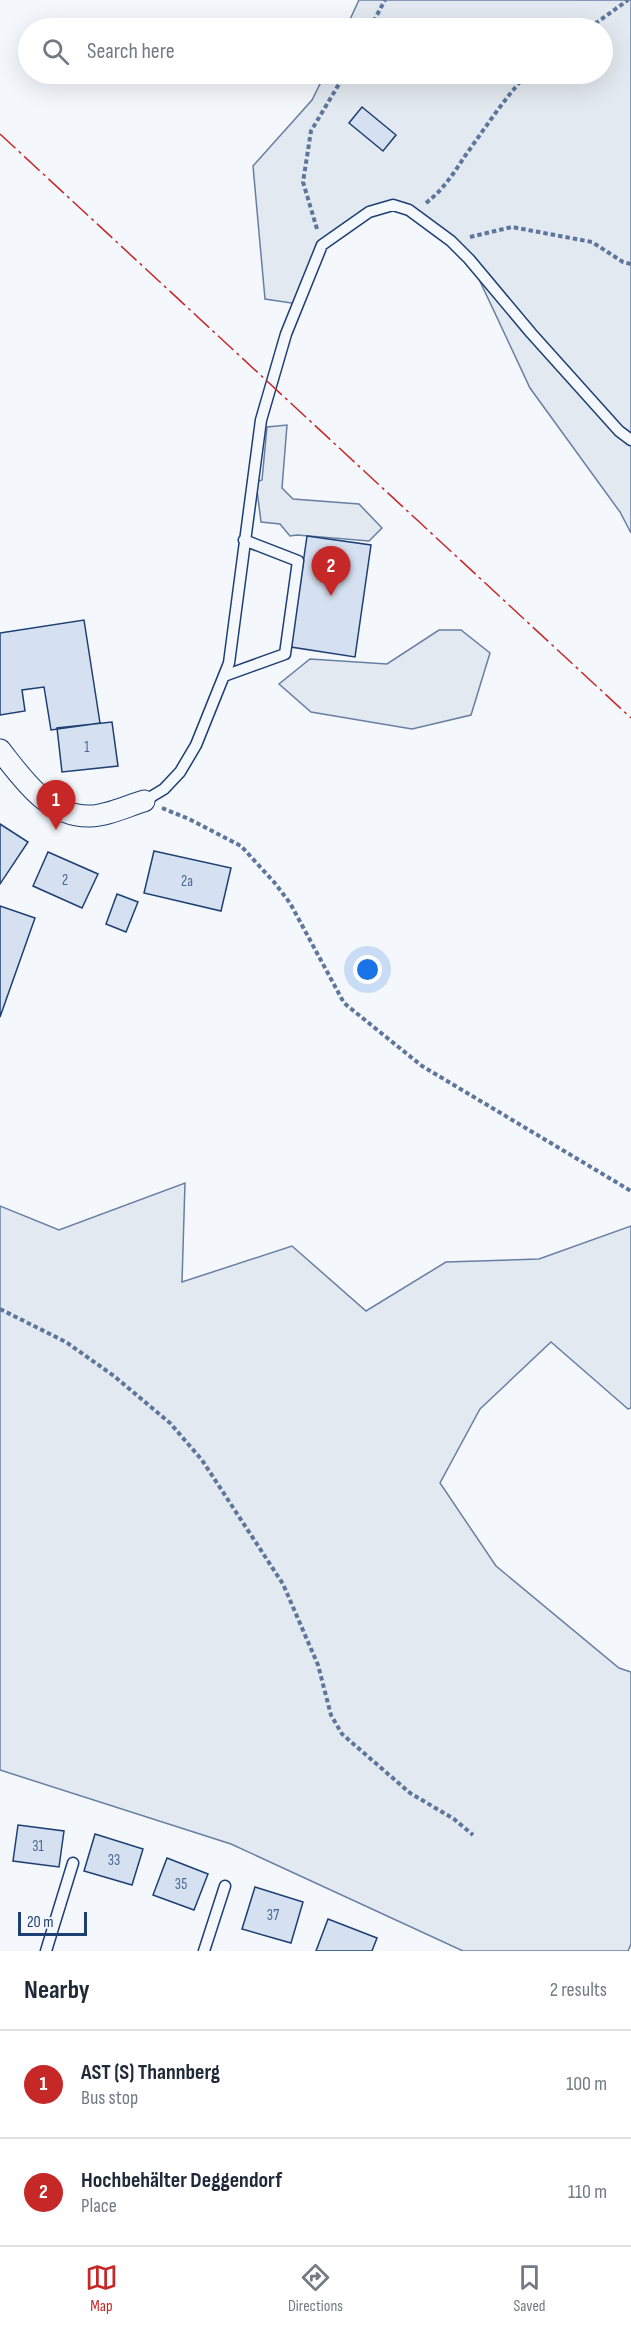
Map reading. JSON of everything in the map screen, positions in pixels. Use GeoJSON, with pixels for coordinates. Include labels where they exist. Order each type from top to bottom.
{"type":"FeatureCollection","features":[{"type":"Feature","properties":{"kind":"street"},"geometry":{"type":"LineString","coordinates":[[0,750],[31,789],[59,811],[90,816],[144,801]]}},
{"type":"Feature","properties":{"kind":"lane"},"geometry":{"type":"LineString","coordinates":[[144,801],[164,789],[180,772],[196,745],[229,663],[261,420],[286,334],[322,245],[369,212],[393,205],[409,210],[452,241],[619,431],[631,440]]}},
{"type":"Feature","properties":{"kind":"lane"},"geometry":{"type":"LineString","coordinates":[[224,676],[285,654],[298,561],[244,540]]}},
{"type":"Feature","properties":{"kind":"lane"},"geometry":{"type":"LineString","coordinates":[[46,1951],[73,1863]]}},
{"type":"Feature","properties":{"kind":"lane"},"geometry":{"type":"LineString","coordinates":[[204,1951],[225,1886]]}},
{"type":"Feature","properties":{"kind":"path"},"geometry":{"type":"LineString","coordinates":[[375,18],[385,0]]}},
{"type":"Feature","properties":{"kind":"path"},"geometry":{"type":"LineString","coordinates":[[603,18],[628,0]]}},
{"type":"Feature","properties":{"kind":"path"},"geometry":{"type":"LineString","coordinates":[[322,245],[303,182],[311,131],[339,84]]}},
{"type":"Feature","properties":{"kind":"path"},"geometry":{"type":"LineString","coordinates":[[409,210],[428,202],[452,177],[486,130],[504,99],[517,84]]}},
{"type":"Feature","properties":{"kind":"path"},"geometry":{"type":"LineString","coordinates":[[452,241],[512,227],[592,242],[623,262],[631,264]]}},
{"type":"Feature","properties":{"kind":"path"},"geometry":{"type":"LineString","coordinates":[[144,801],[189,819],[241,846],[290,903],[344,1003],[422,1066],[631,1191]]}},
{"type":"Feature","properties":{"kind":"path"},"geometry":{"type":"LineString","coordinates":[[0,1309],[66,1342],[114,1376],[170,1423],[202,1460],[283,1584],[318,1665],[331,1715],[342,1734],[410,1793],[454,1819],[473,1835]]}},
{"type":"Feature","properties":{"kind":"shaded area"},"geometry":{"type":"Polygon","coordinates":[[[359,0],[631,0],[631,533],[620,512],[530,388],[477,275],[434,225],[394,208],[368,212],[324,246],[298,304],[265,299],[253,166],[312,100],[320,84],[613,84],[613,18],[351,18],[359,0]]]}},
{"type":"Feature","properties":{"kind":"shaded area"},"geometry":{"type":"Polygon","coordinates":[[[287,425],[282,488],[293,499],[359,504],[382,528],[369,541],[290,536],[280,524],[261,522],[256,482],[262,480],[267,427],[287,425]]]}},
{"type":"Feature","properties":{"kind":"shaded area"},"geometry":{"type":"Polygon","coordinates":[[[439,630],[461,630],[490,653],[471,715],[412,729],[311,712],[279,684],[310,659],[387,664],[439,630]]]}},
{"type":"Feature","properties":{"kind":"shaded area"},"geometry":{"type":"Polygon","coordinates":[[[185,1183],[182,1282],[292,1246],[366,1311],[446,1262],[539,1259],[631,1226],[631,1408],[628,1409],[551,1342],[480,1409],[440,1483],[496,1566],[619,1668],[631,1672],[631,1944],[628,1951],[463,1951],[231,1844],[0,1770],[0,1206],[59,1230],[185,1183]]]}},
{"type":"Feature","properties":{"kind":"building"},"geometry":{"type":"Polygon","coordinates":[[[362,107],[396,135],[383,151],[349,123],[362,107]]]}},
{"type":"Feature","properties":{"kind":"building"},"geometry":{"type":"Polygon","coordinates":[[[307,536],[371,545],[355,657],[291,647],[307,536]]]}},
{"type":"Feature","properties":{"kind":"building"},"geometry":{"type":"Polygon","coordinates":[[[84,620],[100,723],[51,730],[44,687],[22,690],[25,711],[0,715],[0,633],[84,620]]]}},
{"type":"Feature","properties":{"kind":"building"},"geometry":{"type":"Polygon","coordinates":[[[112,722],[118,766],[62,772],[57,728],[112,722]]]}},
{"type":"Feature","properties":{"kind":"building"},"geometry":{"type":"Polygon","coordinates":[[[0,824],[28,842],[0,884],[0,824]]]}},
{"type":"Feature","properties":{"kind":"building"},"geometry":{"type":"Polygon","coordinates":[[[154,851],[231,868],[221,911],[144,893],[154,851]]]}},
{"type":"Feature","properties":{"kind":"building"},"geometry":{"type":"Polygon","coordinates":[[[48,852],[98,874],[82,908],[33,886],[48,852]]]}},
{"type":"Feature","properties":{"kind":"building"},"geometry":{"type":"Polygon","coordinates":[[[117,894],[138,902],[126,932],[106,924],[117,894]]]}},
{"type":"Feature","properties":{"kind":"building"},"geometry":{"type":"Polygon","coordinates":[[[0,906],[35,918],[0,1017],[0,906]]]}},
{"type":"Feature","properties":{"kind":"building"},"geometry":{"type":"Polygon","coordinates":[[[18,1825],[64,1831],[59,1867],[13,1861],[18,1825]]]}},
{"type":"Feature","properties":{"kind":"building"},"geometry":{"type":"Polygon","coordinates":[[[95,1834],[143,1849],[132,1885],[84,1871],[95,1834]]]}},
{"type":"Feature","properties":{"kind":"building"},"geometry":{"type":"Polygon","coordinates":[[[167,1858],[208,1874],[194,1910],[153,1895],[167,1858]]]}},
{"type":"Feature","properties":{"kind":"building"},"geometry":{"type":"Polygon","coordinates":[[[255,1887],[303,1902],[291,1943],[242,1929],[255,1887]]]}},
{"type":"Feature","properties":{"kind":"building"},"geometry":{"type":"Polygon","coordinates":[[[328,1919],[377,1938],[372,1951],[316,1951],[328,1919]]]}},
{"type":"Feature","properties":{"kind":"power"},"geometry":{"type":"LineString","coordinates":[[0,134],[631,718]]}},
{"type":"Feature","properties":{"kind":"place","name":"Hochbehälter Deggendorf"},"geometry":{"type":"Point","coordinates":[331,596]}},
{"type":"Feature","properties":{"kind":"place","name":"AST (S) Thannberg"},"geometry":{"type":"Point","coordinates":[56,830]}}]}
